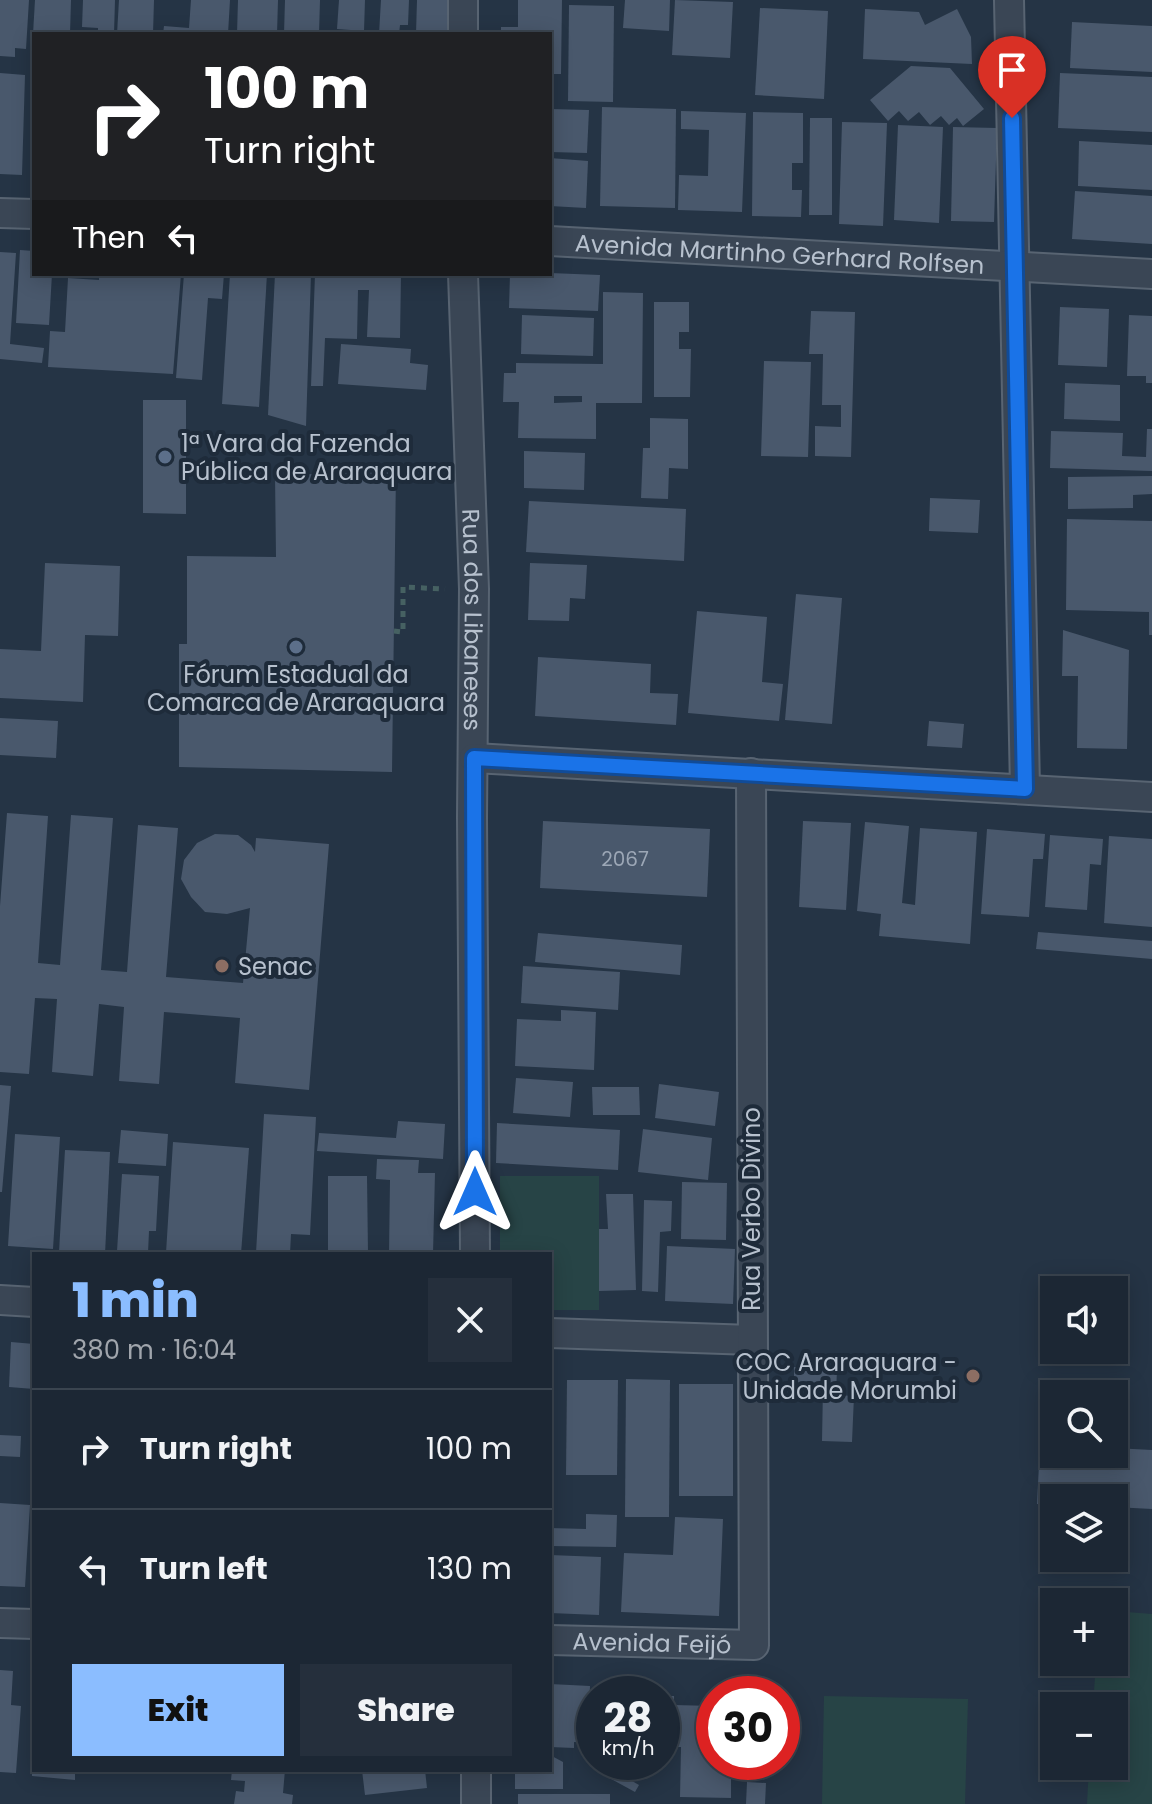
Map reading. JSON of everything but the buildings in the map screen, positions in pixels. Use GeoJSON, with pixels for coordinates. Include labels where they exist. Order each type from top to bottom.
{"type":"FeatureCollection","features":[{"type":"Feature","properties":{"kind":"street"},"geometry":{"type":"LineString","coordinates":[[463,0],[463,32]]}},
{"type":"Feature","properties":{"kind":"street"},"geometry":{"type":"LineString","coordinates":[[1009,0],[1025,789]]}},
{"type":"Feature","properties":{"kind":"street"},"geometry":{"type":"LineString","coordinates":[[0,213],[32,214]]}},
{"type":"Feature","properties":{"kind":"street","name":"Avenida Martinho Gerhard Rolfsen"},"geometry":{"type":"LineString","coordinates":[[552,241],[1152,274]]}},
{"type":"Feature","properties":{"kind":"street","name":"Rua dos Libaneses"},"geometry":{"type":"LineString","coordinates":[[463,276],[474,589],[475,1252]]}},
{"type":"Feature","properties":{"kind":"street"},"geometry":{"type":"LineString","coordinates":[[474,758],[1152,797]]}},
{"type":"Feature","properties":{"kind":"street","name":"Rua Verbo Divino"},"geometry":{"type":"LineString","coordinates":[[751,773],[754,1645]]}},
{"type":"Feature","properties":{"kind":"street"},"geometry":{"type":"LineString","coordinates":[[0,1300],[32,1302]]}},
{"type":"Feature","properties":{"kind":"street"},"geometry":{"type":"LineString","coordinates":[[552,1333],[752,1340]]}},
{"type":"Feature","properties":{"kind":"street"},"geometry":{"type":"LineString","coordinates":[[0,1623],[32,1624]]}},
{"type":"Feature","properties":{"kind":"street","name":"Avenida Feijó"},"geometry":{"type":"LineString","coordinates":[[552,1640],[754,1645]]}},
{"type":"Feature","properties":{"kind":"street"},"geometry":{"type":"LineString","coordinates":[[476,1772],[476,1804]]}},
{"type":"Feature","properties":{"kind":"path"},"geometry":{"type":"LineString","coordinates":[[394,631],[403,632],[403,587],[474,589]]}},
{"type":"Feature","properties":{"kind":"green space"},"geometry":{"type":"Polygon","coordinates":[[[500,1176],[599,1176],[599,1310],[552,1310],[552,1252],[500,1252],[500,1176]]]}},
{"type":"Feature","properties":{"kind":"green space"},"geometry":{"type":"Polygon","coordinates":[[[1128,1612],[1152,1614],[1152,1804],[1087,1804],[1088,1780],[1128,1780],[1128,1692],[1094,1692],[1095,1676],[1128,1676],[1128,1612]]]}},
{"type":"Feature","properties":{"kind":"green space"},"geometry":{"type":"Polygon","coordinates":[[[824,1696],[968,1699],[965,1804],[822,1804],[824,1696]]]}},
{"type":"Feature","properties":{"kind":"place","name":"1ª Vara da Fazenda Pública de Araraquara"},"geometry":{"type":"Point","coordinates":[165,457]}},
{"type":"Feature","properties":{"kind":"place","name":"Fórum Estadual da Comarca de Araraquara"},"geometry":{"type":"Point","coordinates":[296,647]}},
{"type":"Feature","properties":{"kind":"place","name":"Senac"},"geometry":{"type":"Point","coordinates":[222,966]}},
{"type":"Feature","properties":{"kind":"place","name":"COC Araraquara - Unidade Morumbi"},"geometry":{"type":"Point","coordinates":[973,1376]}},
{"type":"Feature","properties":{"kind":"route"},"geometry":{"type":"LineString","coordinates":[[475,1192],[474,758],[1025,789],[1012,118]]}}]}
